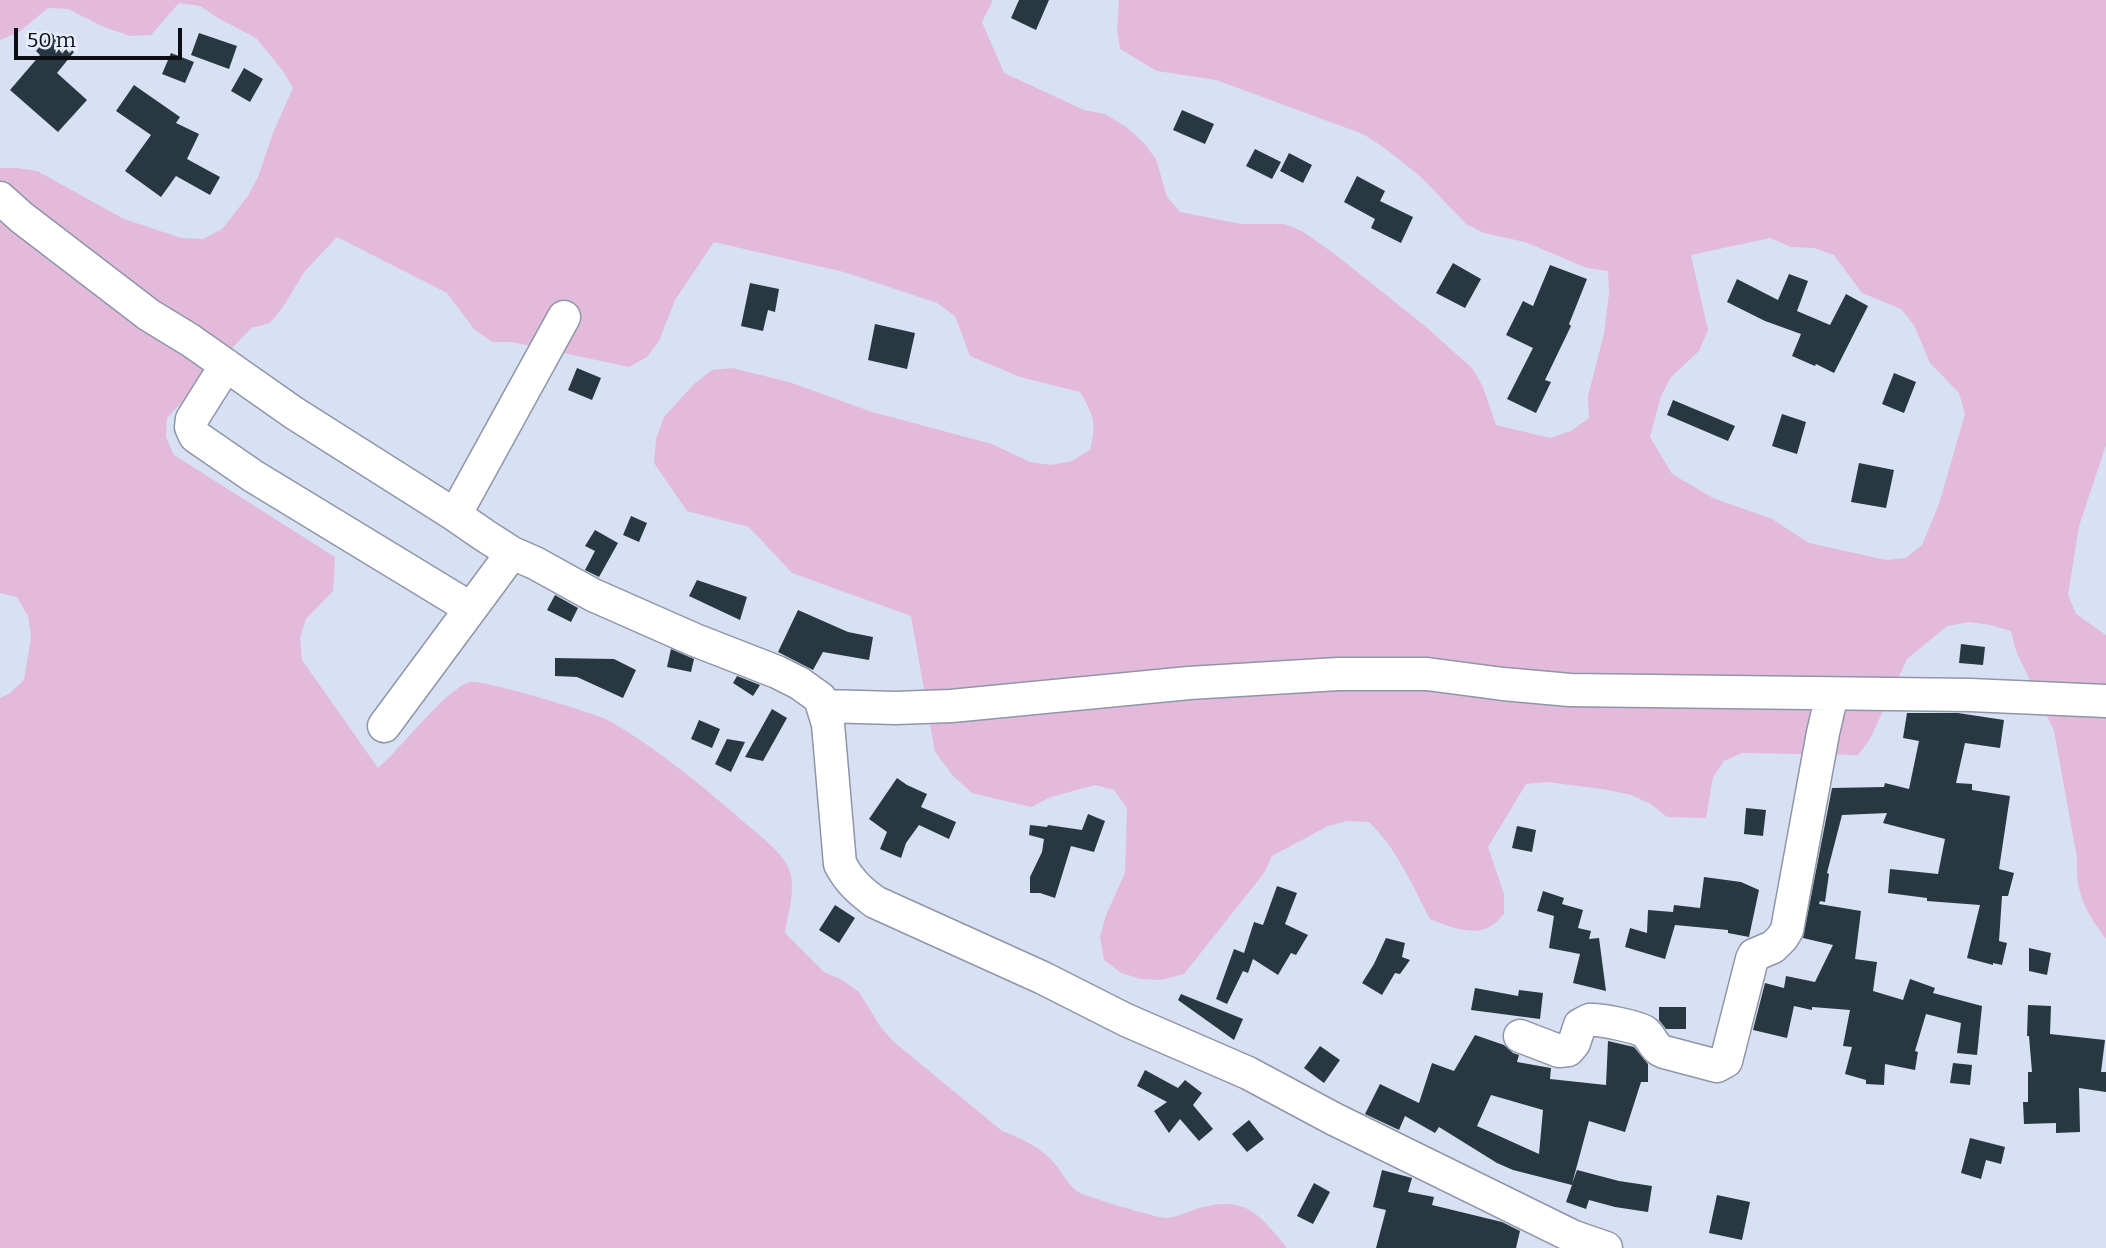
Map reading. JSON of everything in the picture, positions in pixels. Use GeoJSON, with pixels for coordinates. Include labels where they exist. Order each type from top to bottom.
{"type":"FeatureCollection","features":[{"type":"Feature","properties":{"kind":"street"},"geometry":{"type":"LineString","coordinates":[[0,198],[149,315],[294,413],[512,553],[593,595],[776,672],[813,692],[824,706],[831,741],[840,864],[859,891],[876,902],[1032,973],[1125,1020],[1248,1073],[1334,1119],[1574,1237],[1606,1248]]}},
{"type":"Feature","properties":{"kind":"street"},"geometry":{"type":"LineString","coordinates":[[455,514],[564,317]]}},
{"type":"Feature","properties":{"kind":"street"},"geometry":{"type":"LineString","coordinates":[[226,365],[192,419],[191,427],[195,436],[253,476],[470,608]]}},
{"type":"Feature","properties":{"kind":"street"},"geometry":{"type":"LineString","coordinates":[[384,726],[512,553]]}},
{"type":"Feature","properties":{"kind":"street"},"geometry":{"type":"LineString","coordinates":[[824,706],[951,706],[1189,683],[1338,674],[1427,674],[1570,690],[1970,695],[2106,701]]}},
{"type":"Feature","properties":{"kind":"street"},"geometry":{"type":"LineString","coordinates":[[1520,1036],[1559,1051],[1568,1050],[1574,1043],[1580,1025],[1589,1020],[1600,1020],[1642,1030],[1648,1034],[1657,1049],[1664,1052],[1717,1066],[1726,1061],[1752,959],[1754,955],[1777,943],[1787,930],[1820,745],[1832,694]]}},
{"type":"Feature","properties":{"kind":"shaded area"},"geometry":{"type":"Polygon","coordinates":[[[0,0],[993,0],[982,22],[1004,73],[1084,110],[1105,114],[1126,127],[1143,142],[1156,159],[1167,197],[1180,212],[1241,224],[1284,224],[1302,231],[1425,326],[1472,368],[1483,387],[1496,425],[1550,438],[1571,431],[1589,418],[1588,396],[1604,334],[1609,293],[1608,271],[1587,268],[1525,242],[1484,233],[1466,224],[1422,178],[1363,134],[1216,80],[1157,71],[1120,49],[1117,29],[1119,0],[2106,0],[2106,445],[2079,526],[2068,595],[2076,614],[2106,635],[2106,939],[2083,902],[2080,892],[2077,858],[2054,731],[2016,651],[2011,631],[1969,622],[1947,626],[1907,659],[1870,739],[1858,755],[1742,753],[1724,761],[1713,777],[1706,818],[1667,817],[1651,804],[1631,795],[1609,790],[1547,782],[1526,784],[1488,847],[1504,894],[1504,914],[1493,925],[1484,929],[1460,929],[1430,919],[1403,868],[1379,833],[1369,822],[1348,821],[1328,826],[1272,856],[1264,873],[1184,974],[1161,980],[1141,979],[1121,973],[1104,960],[1100,937],[1106,915],[1125,873],[1127,808],[1114,790],[1095,785],[1051,797],[1031,807],[972,793],[953,776],[935,752],[911,616],[792,573],[749,527],[687,511],[654,463],[656,439],[664,417],[694,384],[712,370],[732,368],[789,382],[872,412],[992,444],[1030,462],[1051,465],[1072,461],[1090,450],[1093,420],[1080,392],[1020,377],[970,356],[955,316],[937,303],[844,272],[714,242],[675,300],[659,341],[647,357],[629,367],[512,342],[492,342],[474,329],[447,293],[337,237],[305,271],[270,323],[251,328],[167,418],[166,437],[174,455],[335,557],[333,591],[306,619],[300,638],[302,660],[378,768],[437,706],[461,686],[471,682],[540,698],[610,721],[680,769],[773,848],[787,865],[792,881],[785,933],[824,972],[859,992],[880,1026],[894,1042],[1002,1131],[1038,1149],[1056,1165],[1076,1190],[1109,1203],[1167,1218],[1218,1204],[1242,1207],[1261,1219],[1287,1248],[0,1248],[0,698],[9,694],[24,680],[31,637],[28,616],[17,597],[0,593],[0,168],[37,171],[124,219],[181,238],[203,239],[222,229],[248,196],[293,88],[256,38],[200,6],[179,3],[151,35],[131,36],[106,28],[68,9],[48,8],[19,32],[0,40],[0,0]],[[1770,238],[1691,255],[1708,330],[1699,351],[1671,377],[1661,396],[1650,437],[1672,474],[1713,498],[1772,519],[1809,543],[1886,560],[1906,558],[1922,545],[1939,504],[1965,414],[1959,393],[1930,363],[1914,325],[1901,309],[1862,293],[1834,255],[1814,248],[1791,247],[1770,238]]]}},
{"type":"Feature","properties":{"kind":"building"},"geometry":{"type":"Polygon","coordinates":[[[1019,0],[1049,0],[1036,30],[1011,18],[1019,0]]]}},
{"type":"Feature","properties":{"kind":"building"},"geometry":{"type":"Polygon","coordinates":[[[51,33],[74,52],[57,73],[87,100],[58,132],[10,90],[40,55],[36,51],[51,33]]]}},
{"type":"Feature","properties":{"kind":"building"},"geometry":{"type":"Polygon","coordinates":[[[199,33],[237,46],[229,69],[191,55],[199,33]]]}},
{"type":"Feature","properties":{"kind":"building"},"geometry":{"type":"Polygon","coordinates":[[[171,53],[194,62],[185,83],[162,74],[171,53]]]}},
{"type":"Feature","properties":{"kind":"building"},"geometry":{"type":"Polygon","coordinates":[[[244,68],[263,79],[250,102],[231,91],[244,68]]]}},
{"type":"Feature","properties":{"kind":"building"},"geometry":{"type":"Polygon","coordinates":[[[134,85],[180,117],[176,123],[199,134],[187,159],[220,177],[210,195],[176,176],[161,197],[125,171],[151,135],[116,111],[134,85]]]}},
{"type":"Feature","properties":{"kind":"building"},"geometry":{"type":"Polygon","coordinates":[[[1182,110],[1214,124],[1205,144],[1173,130],[1182,110]]]}},
{"type":"Feature","properties":{"kind":"building"},"geometry":{"type":"Polygon","coordinates":[[[1255,149],[1281,162],[1272,179],[1246,166],[1255,149]]]}},
{"type":"Feature","properties":{"kind":"building"},"geometry":{"type":"Polygon","coordinates":[[[1289,153],[1312,165],[1303,183],[1280,171],[1289,153]]]}},
{"type":"Feature","properties":{"kind":"building"},"geometry":{"type":"Polygon","coordinates":[[[1357,176],[1385,191],[1380,201],[1413,217],[1401,243],[1371,228],[1375,219],[1344,202],[1357,176]]]}},
{"type":"Feature","properties":{"kind":"building"},"geometry":{"type":"Polygon","coordinates":[[[1453,263],[1481,279],[1465,308],[1436,293],[1453,263]]]}},
{"type":"Feature","properties":{"kind":"building"},"geometry":{"type":"Polygon","coordinates":[[[1550,265],[1587,279],[1569,324],[1571,326],[1545,380],[1551,382],[1536,413],[1507,399],[1533,348],[1506,335],[1523,301],[1533,306],[1550,265]]]}},
{"type":"Feature","properties":{"kind":"building"},"geometry":{"type":"Polygon","coordinates":[[[1789,274],[1808,281],[1797,311],[1830,325],[1846,294],[1868,306],[1834,373],[1792,356],[1801,334],[1765,321],[1727,302],[1737,279],[1778,300],[1789,274]]]}},
{"type":"Feature","properties":{"kind":"building"},"geometry":{"type":"Polygon","coordinates":[[[750,283],[779,289],[775,312],[768,310],[763,331],[741,326],[750,283]]]}},
{"type":"Feature","properties":{"kind":"building"},"geometry":{"type":"Polygon","coordinates":[[[875,324],[915,333],[907,369],[868,360],[875,324]]]}},
{"type":"Feature","properties":{"kind":"building"},"geometry":{"type":"Polygon","coordinates":[[[577,368],[601,378],[592,400],[568,390],[577,368]]]}},
{"type":"Feature","properties":{"kind":"building"},"geometry":{"type":"Polygon","coordinates":[[[1894,373],[1916,382],[1904,413],[1882,404],[1894,373]]]}},
{"type":"Feature","properties":{"kind":"building"},"geometry":{"type":"Polygon","coordinates":[[[1673,400],[1735,426],[1728,441],[1667,415],[1673,400]]]}},
{"type":"Feature","properties":{"kind":"building"},"geometry":{"type":"Polygon","coordinates":[[[1782,414],[1806,422],[1797,454],[1772,446],[1782,414]]]}},
{"type":"Feature","properties":{"kind":"building"},"geometry":{"type":"Polygon","coordinates":[[[1859,463],[1894,470],[1886,508],[1851,502],[1859,463]]]}},
{"type":"Feature","properties":{"kind":"building"},"geometry":{"type":"Polygon","coordinates":[[[631,516],[647,523],[639,542],[623,535],[631,516]]]}},
{"type":"Feature","properties":{"kind":"building"},"geometry":{"type":"Polygon","coordinates":[[[595,530],[618,543],[599,577],[585,570],[595,551],[585,546],[595,530]]]}},
{"type":"Feature","properties":{"kind":"building"},"geometry":{"type":"Polygon","coordinates":[[[697,580],[747,597],[740,620],[689,596],[697,580]]]}},
{"type":"Feature","properties":{"kind":"building"},"geometry":{"type":"Polygon","coordinates":[[[555,595],[578,608],[571,622],[547,610],[555,595]]]}},
{"type":"Feature","properties":{"kind":"building"},"geometry":{"type":"Polygon","coordinates":[[[798,610],[848,632],[873,637],[869,660],[823,652],[813,670],[778,652],[798,610]]]}},
{"type":"Feature","properties":{"kind":"building"},"geometry":{"type":"Polygon","coordinates":[[[1961,644],[1985,647],[1983,665],[1959,663],[1961,644]]]}},
{"type":"Feature","properties":{"kind":"building"},"geometry":{"type":"Polygon","coordinates":[[[671,649],[694,659],[691,672],[667,667],[671,649]]]}},
{"type":"Feature","properties":{"kind":"building"},"geometry":{"type":"Polygon","coordinates":[[[555,658],[614,659],[636,670],[623,698],[577,677],[555,676],[555,658]]]}},
{"type":"Feature","properties":{"kind":"building"},"geometry":{"type":"Polygon","coordinates":[[[737,676],[760,685],[753,696],[733,683],[737,676]]]}},
{"type":"Feature","properties":{"kind":"building"},"geometry":{"type":"Polygon","coordinates":[[[772,709],[787,718],[763,761],[745,757],[772,709]]]}},
{"type":"Feature","properties":{"kind":"building"},"geometry":{"type":"Polygon","coordinates":[[[1907,713],[1958,713],[2004,720],[2000,748],[1965,743],[1956,783],[1972,784],[1972,790],[2010,796],[1999,869],[2014,873],[2008,896],[2002,896],[1999,941],[2007,943],[2002,965],[1967,958],[1980,905],[1927,901],[1927,898],[1888,893],[1890,869],[1938,874],[1945,839],[1883,823],[1887,813],[1842,815],[1827,873],[1825,902],[1820,901],[1819,904],[1861,911],[1855,959],[1877,962],[1873,991],[1903,1000],[1910,979],[1935,988],[1933,993],[1982,1006],[1977,1055],[1957,1053],[1961,1023],[1926,1014],[1915,1051],[1918,1052],[1915,1070],[1885,1064],[1884,1085],[1866,1084],[1866,1080],[1845,1074],[1852,1047],[1843,1046],[1850,1010],[1812,1007],[1812,1010],[1794,1006],[1787,1038],[1753,1030],[1765,983],[1784,988],[1786,976],[1815,982],[1833,945],[1803,938],[1832,788],[1884,787],[1885,783],[1909,789],[1919,741],[1903,738],[1907,713]]]}},
{"type":"Feature","properties":{"kind":"building"},"geometry":{"type":"Polygon","coordinates":[[[699,720],[720,729],[712,748],[691,739],[699,720]]]}},
{"type":"Feature","properties":{"kind":"building"},"geometry":{"type":"Polygon","coordinates":[[[727,739],[745,742],[731,772],[715,764],[727,739]]]}},
{"type":"Feature","properties":{"kind":"building"},"geometry":{"type":"Polygon","coordinates":[[[897,778],[927,794],[921,807],[956,822],[949,839],[919,825],[906,843],[901,858],[880,849],[887,832],[869,819],[897,778]]]}},
{"type":"Feature","properties":{"kind":"building"},"geometry":{"type":"Polygon","coordinates":[[[1746,808],[1766,810],[1763,836],[1744,834],[1746,808]]]}},
{"type":"Feature","properties":{"kind":"building"},"geometry":{"type":"Polygon","coordinates":[[[1088,814],[1105,821],[1094,852],[1071,846],[1055,898],[1030,893],[1030,877],[1042,852],[1044,839],[1029,835],[1030,825],[1082,830],[1088,814]]]}},
{"type":"Feature","properties":{"kind":"building"},"geometry":{"type":"Polygon","coordinates":[[[1517,826],[1536,830],[1532,852],[1512,848],[1517,826]]]}},
{"type":"Feature","properties":{"kind":"building"},"geometry":{"type":"Polygon","coordinates":[[[1704,877],[1741,882],[1759,890],[1749,937],[1728,933],[1728,930],[1675,925],[1665,959],[1625,947],[1630,928],[1647,933],[1648,910],[1673,912],[1674,905],[1700,908],[1704,877]]]}},
{"type":"Feature","properties":{"kind":"building"},"geometry":{"type":"Polygon","coordinates":[[[1277,886],[1297,893],[1285,924],[1308,935],[1296,955],[1291,953],[1278,975],[1253,959],[1248,973],[1243,971],[1227,1004],[1216,999],[1234,949],[1244,953],[1254,922],[1263,925],[1277,886]]]}},
{"type":"Feature","properties":{"kind":"building"},"geometry":{"type":"Polygon","coordinates":[[[1543,891],[1564,898],[1562,904],[1583,910],[1578,928],[1591,931],[1589,939],[1599,938],[1606,991],[1573,983],[1580,954],[1549,948],[1554,916],[1537,911],[1543,891]]]}},
{"type":"Feature","properties":{"kind":"building"},"geometry":{"type":"Polygon","coordinates":[[[835,905],[855,918],[839,943],[819,930],[835,905]]]}},
{"type":"Feature","properties":{"kind":"building"},"geometry":{"type":"Polygon","coordinates":[[[1386,938],[1405,943],[1402,957],[1410,960],[1400,974],[1395,973],[1382,995],[1362,983],[1386,938]]]}},
{"type":"Feature","properties":{"kind":"building"},"geometry":{"type":"Polygon","coordinates":[[[2029,948],[2051,953],[2047,975],[2029,971],[2029,948]]]}},
{"type":"Feature","properties":{"kind":"building"},"geometry":{"type":"Polygon","coordinates":[[[1475,988],[1518,996],[1519,990],[1543,993],[1540,1019],[1471,1010],[1475,988]]]}},
{"type":"Feature","properties":{"kind":"building"},"geometry":{"type":"Polygon","coordinates":[[[1181,994],[1243,1019],[1234,1040],[1178,1000],[1181,994]]]}},
{"type":"Feature","properties":{"kind":"building"},"geometry":{"type":"Polygon","coordinates":[[[2028,1005],[2051,1006],[2050,1034],[2105,1040],[2101,1072],[2106,1072],[2106,1092],[2079,1088],[2080,1132],[2056,1133],[2056,1123],[2024,1124],[2023,1102],[2028,1102],[2028,1072],[2032,1072],[2027,1036],[2028,1005]]]}},
{"type":"Feature","properties":{"kind":"building"},"geometry":{"type":"Polygon","coordinates":[[[1659,1007],[1686,1007],[1686,1029],[1666,1029],[1659,1020],[1659,1007]]]}},
{"type":"Feature","properties":{"kind":"building"},"geometry":{"type":"Polygon","coordinates":[[[1475,1035],[1504,1045],[1519,1055],[1517,1062],[1551,1068],[1550,1079],[1606,1085],[1608,1041],[1634,1047],[1648,1064],[1648,1082],[1641,1082],[1625,1132],[1589,1121],[1572,1184],[1577,1170],[1652,1186],[1648,1212],[1589,1200],[1586,1209],[1566,1202],[1572,1185],[1513,1170],[1439,1127],[1435,1133],[1405,1116],[1399,1130],[1365,1114],[1380,1084],[1419,1103],[1432,1063],[1454,1071],[1475,1035]],[[1491,1095],[1477,1126],[1539,1154],[1543,1110],[1491,1095]]]}},
{"type":"Feature","properties":{"kind":"building"},"geometry":{"type":"Polygon","coordinates":[[[1320,1046],[1340,1060],[1324,1083],[1304,1068],[1320,1046]]]}},
{"type":"Feature","properties":{"kind":"building"},"geometry":{"type":"Polygon","coordinates":[[[1953,1063],[1972,1065],[1970,1085],[1950,1083],[1953,1063]]]}},
{"type":"Feature","properties":{"kind":"building"},"geometry":{"type":"Polygon","coordinates":[[[1145,1070],[1178,1088],[1185,1080],[1202,1093],[1193,1105],[1213,1129],[1199,1141],[1180,1119],[1169,1133],[1154,1111],[1167,1102],[1137,1086],[1145,1070]]]}},
{"type":"Feature","properties":{"kind":"building"},"geometry":{"type":"Polygon","coordinates":[[[1249,1120],[1264,1139],[1247,1152],[1232,1134],[1249,1120]]]}},
{"type":"Feature","properties":{"kind":"building"},"geometry":{"type":"Polygon","coordinates":[[[1970,1138],[2005,1147],[2001,1164],[1986,1160],[1981,1179],[1961,1173],[1970,1138]]]}},
{"type":"Feature","properties":{"kind":"building"},"geometry":{"type":"Polygon","coordinates":[[[1382,1170],[1412,1178],[1408,1192],[1434,1197],[1432,1205],[1502,1222],[1520,1231],[1516,1248],[1376,1248],[1386,1210],[1373,1207],[1382,1170]]]}},
{"type":"Feature","properties":{"kind":"building"},"geometry":{"type":"Polygon","coordinates":[[[1314,1183],[1330,1192],[1313,1224],[1297,1216],[1314,1183]]]}},
{"type":"Feature","properties":{"kind":"building"},"geometry":{"type":"Polygon","coordinates":[[[1717,1195],[1750,1202],[1742,1240],[1709,1233],[1717,1195]]]}}]}
